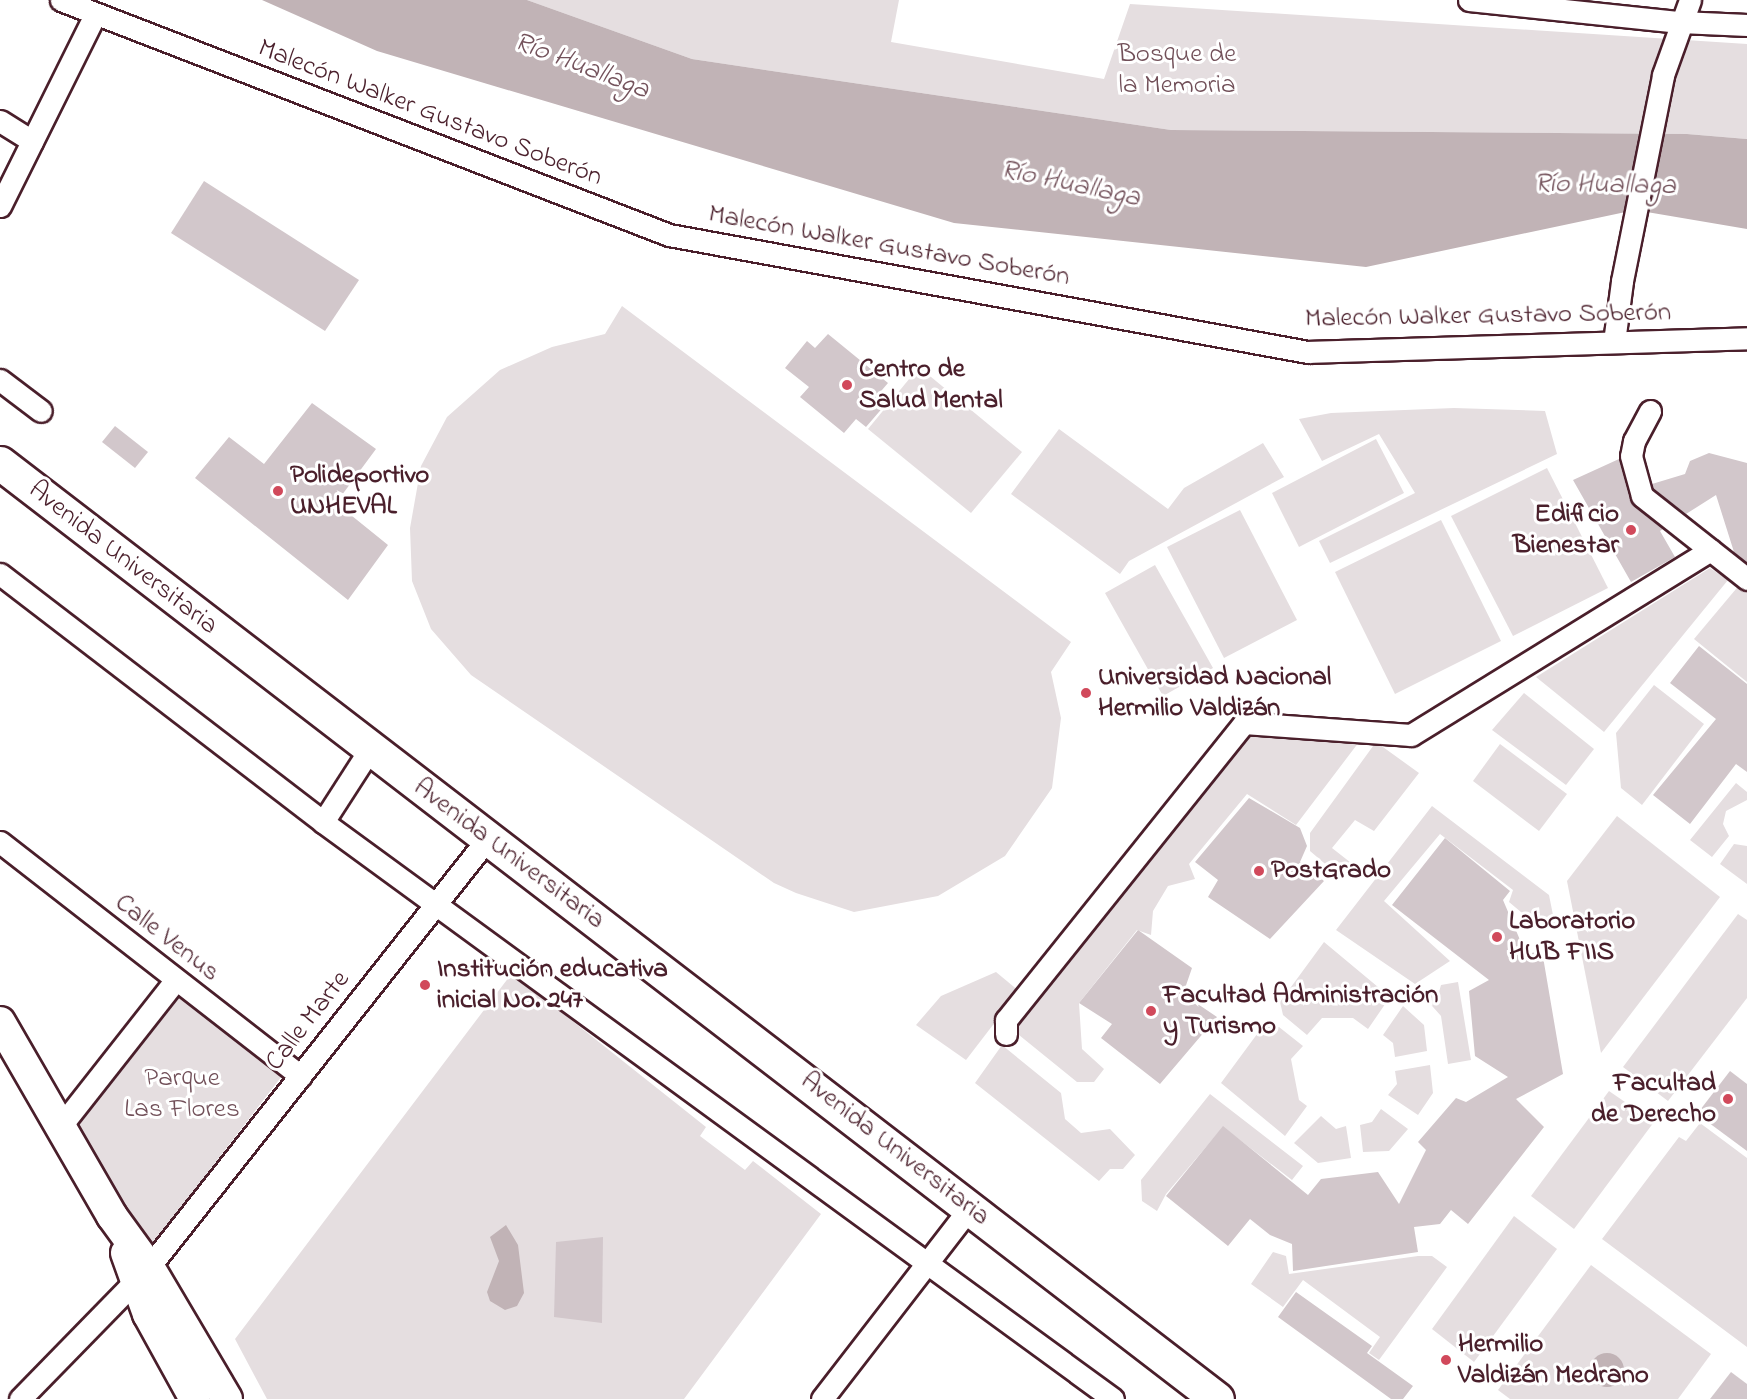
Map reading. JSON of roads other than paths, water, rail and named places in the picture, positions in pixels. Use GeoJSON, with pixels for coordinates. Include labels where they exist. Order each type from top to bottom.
{"type":"FeatureCollection","features":[{"type":"Feature","properties":{"kind":"highway","name":"Avenida Universitaria"},"geometry":{"type":"LineString","coordinates":[[0,463],[370,749],[971,1206],[1217,1399]]}},
{"type":"Feature","properties":{"kind":"street","name":"Malecón Walker Gustavo Soberón"},"geometry":{"type":"LineString","coordinates":[[61,0],[669,235],[1308,352],[1747,338]]}},
{"type":"Feature","properties":{"kind":"street"},"geometry":{"type":"LineString","coordinates":[[1469,0],[1680,22],[1747,25]]}},
{"type":"Feature","properties":{"kind":"street"},"geometry":{"type":"LineString","coordinates":[[1614,342],[1622,281],[1663,75],[1680,22],[1690,0]]}},
{"type":"Feature","properties":{"kind":"street"},"geometry":{"type":"LineString","coordinates":[[0,206],[95,15]]}},
{"type":"Feature","properties":{"kind":"street"},"geometry":{"type":"LineString","coordinates":[[0,121],[32,141]]}},
{"type":"Feature","properties":{"kind":"street"},"geometry":{"type":"LineString","coordinates":[[0,380],[41,411]]}},
{"type":"Feature","properties":{"kind":"street"},"geometry":{"type":"LineString","coordinates":[[1650,411],[1634,441],[1631,456],[1642,495],[1747,579]]}},
{"type":"Feature","properties":{"kind":"street"},"geometry":{"type":"LineString","coordinates":[[1006,1034],[1006,1020],[1244,723],[1411,735],[1710,550]]}},
{"type":"Feature","properties":{"kind":"street"},"geometry":{"type":"LineString","coordinates":[[0,574],[323,822],[925,1264],[1113,1399]]}},
{"type":"Feature","properties":{"kind":"street"},"geometry":{"type":"LineString","coordinates":[[323,822],[370,749]]}},
{"type":"Feature","properties":{"kind":"street","name":"Calle Marte"},"geometry":{"type":"LineString","coordinates":[[20,1399],[142,1274],[488,838]]}},
{"type":"Feature","properties":{"kind":"street","name":"Calle Venus"},"geometry":{"type":"LineString","coordinates":[[0,842],[175,981],[301,1076]]}},
{"type":"Feature","properties":{"kind":"street"},"geometry":{"type":"LineString","coordinates":[[60,1126],[175,981]]}},
{"type":"Feature","properties":{"kind":"street"},"geometry":{"type":"LineString","coordinates":[[0,1022],[112,1216],[142,1274],[227,1399]]}},
{"type":"Feature","properties":{"kind":"street"},"geometry":{"type":"LineString","coordinates":[[822,1399],[971,1206]]}},
{"type":"Feature","properties":{"kind":"street"},"geometry":{"type":"LineString","coordinates":[[142,1274],[148,1314],[195,1399]]}},
{"type":"Feature","properties":{"kind":"water","name":"Río Huallaga"},"geometry":{"type":"Polygon","coordinates":[[[262,0],[527,0],[692,59],[1171,130],[1687,134],[1747,139],[1747,229],[1635,210],[1366,267],[954,223],[377,51],[262,0]]]}},
{"type":"Feature","properties":{"kind":"water"},"geometry":{"type":"Polygon","coordinates":[[[506,1225],[518,1245],[524,1293],[517,1306],[505,1310],[490,1301],[487,1292],[499,1261],[490,1237],[506,1225]]]}},
{"type":"Feature","properties":{"kind":"water"},"geometry":{"type":"Polygon","coordinates":[[[1607,1353],[1619,1358],[1624,1370],[1619,1382],[1607,1387],[1595,1382],[1590,1370],[1595,1358],[1607,1353]]]}},
{"type":"Feature","properties":{"kind":"place","name":"Centro de Salud Mental"},"geometry":{"type":"Point","coordinates":[847,385]}},
{"type":"Feature","properties":{"kind":"place","name":"Polideportivo UNHEVAL"},"geometry":{"type":"Point","coordinates":[278,491]}},
{"type":"Feature","properties":{"kind":"place","name":"Edificio Bienestar"},"geometry":{"type":"Point","coordinates":[1631,530]}},
{"type":"Feature","properties":{"kind":"place","name":"Universidad Nacional Hermilio Valdizán"},"geometry":{"type":"Point","coordinates":[1086,693]}},
{"type":"Feature","properties":{"kind":"place","name":"PostGrado"},"geometry":{"type":"Point","coordinates":[1259,871]}},
{"type":"Feature","properties":{"kind":"place","name":"Laboratorio HUB FIIS"},"geometry":{"type":"Point","coordinates":[1497,937]}},
{"type":"Feature","properties":{"kind":"place","name":"Institución educativa inicial No. 247"},"geometry":{"type":"Point","coordinates":[425,985]}},
{"type":"Feature","properties":{"kind":"place","name":"Facultad Administración y Turismo"},"geometry":{"type":"Point","coordinates":[1151,1011]}},
{"type":"Feature","properties":{"kind":"place","name":"Facultad de Derecho"},"geometry":{"type":"Point","coordinates":[1728,1099]}},
{"type":"Feature","properties":{"kind":"place","name":"Hermilio Valdizán Medrano"},"geometry":{"type":"Point","coordinates":[1446,1360]}},
{"type":"Feature","properties":{"kind":"park label","name":"Bosque de la Memoria"},"geometry":{"type":"Point","coordinates":[1177,70]}},
{"type":"Feature","properties":{"kind":"park label","name":"Parque Las Flores"},"geometry":{"type":"Point","coordinates":[182,1094]}}]}
